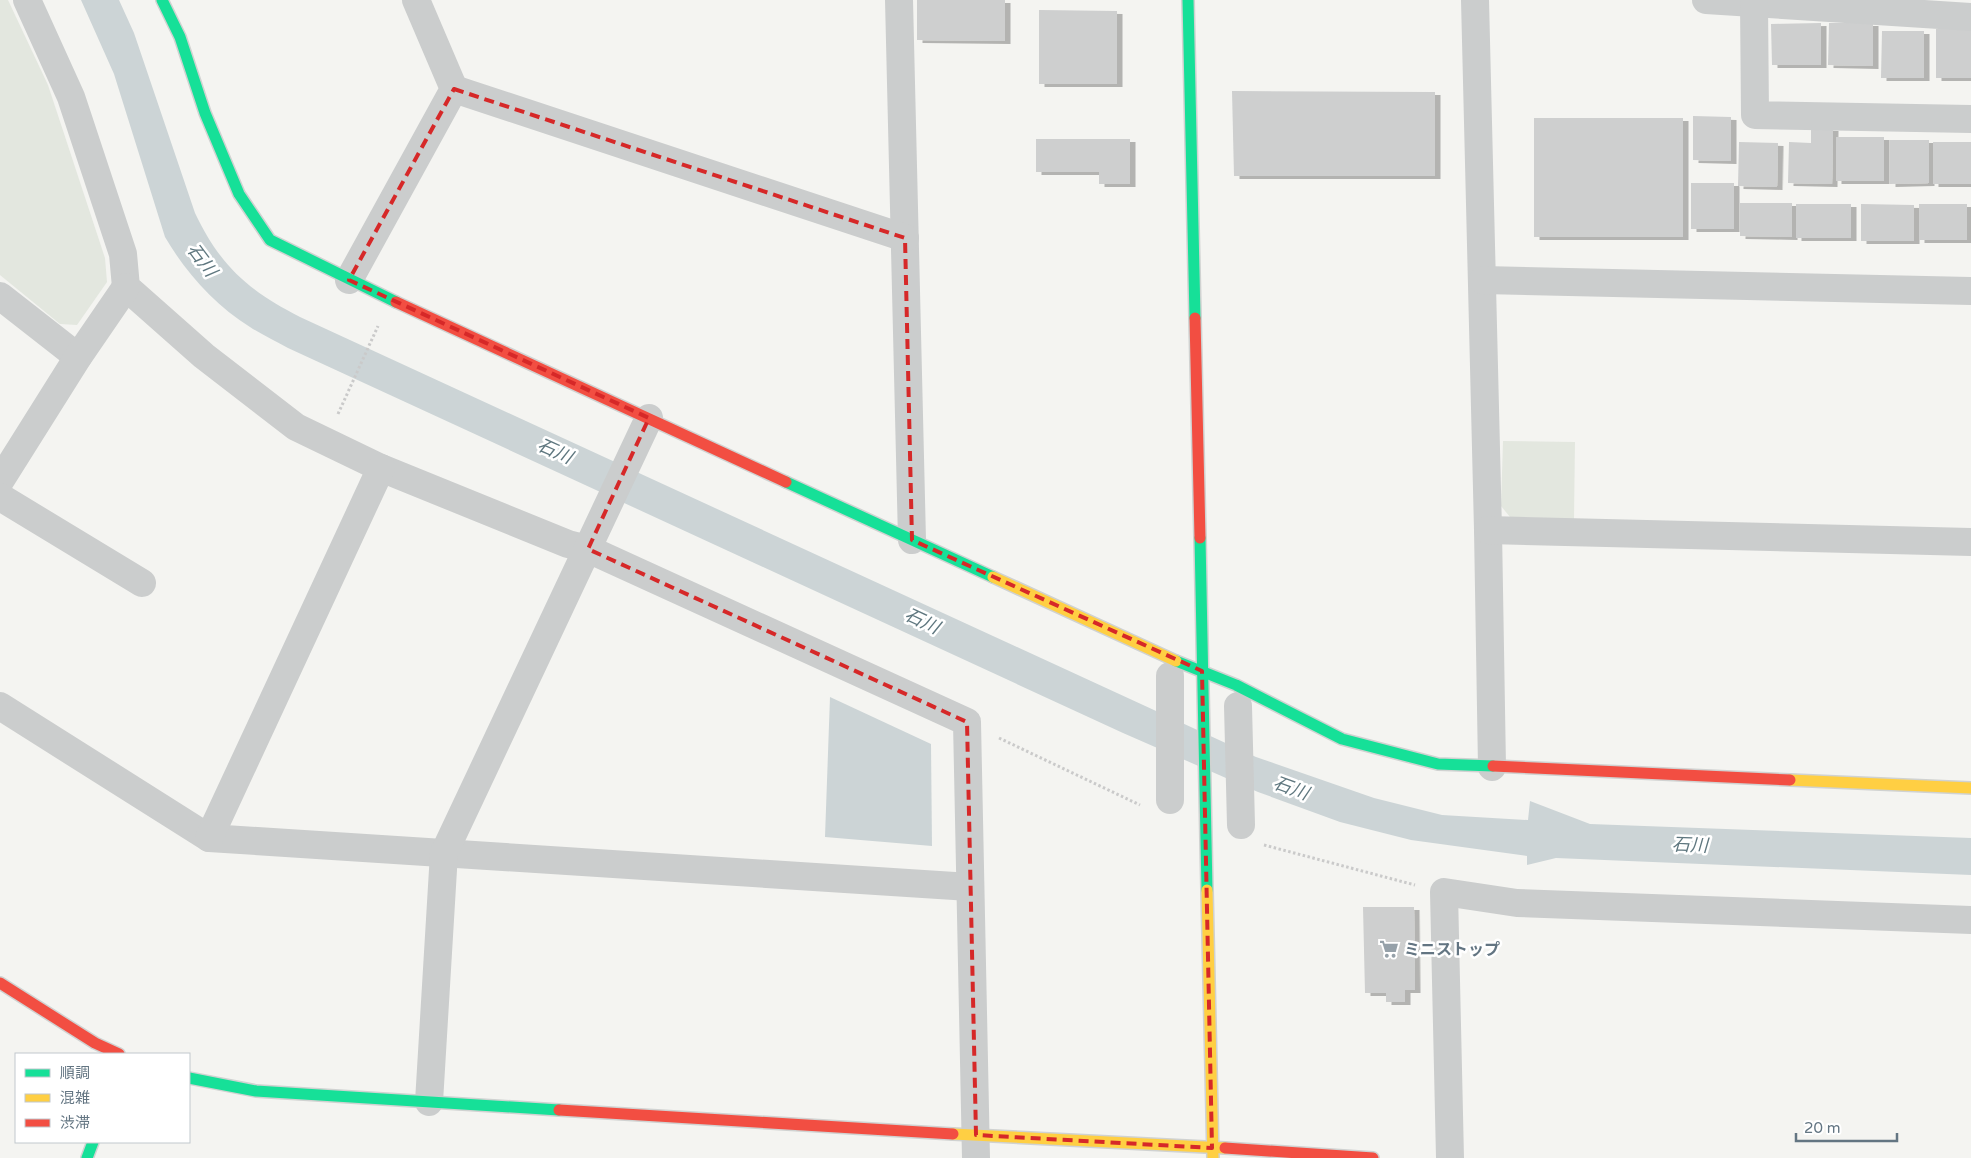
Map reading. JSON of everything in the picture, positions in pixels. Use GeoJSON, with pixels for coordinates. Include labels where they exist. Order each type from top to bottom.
{"type":"FeatureCollection","features":[{"type":"Feature","properties":{"kind":"street"},"geometry":{"type":"LineString","coordinates":[[0,481],[78,357],[126,287],[122,254],[72,97],[27,0]]}},
{"type":"Feature","properties":{"kind":"street"},"geometry":{"type":"LineString","coordinates":[[162,0],[180,37],[205,113],[238,194],[270,240],[349,280],[912,540],[1160,654],[1236,685],[1342,739],[1438,764],[1971,788]]}},
{"type":"Feature","properties":{"kind":"street"},"geometry":{"type":"LineString","coordinates":[[416,0],[454,89],[905,238]]}},
{"type":"Feature","properties":{"kind":"street"},"geometry":{"type":"LineString","coordinates":[[899,0],[912,540]]}},
{"type":"Feature","properties":{"kind":"street"},"geometry":{"type":"LineString","coordinates":[[1188,0],[1212,1153]]}},
{"type":"Feature","properties":{"kind":"street"},"geometry":{"type":"LineString","coordinates":[[1475,0],[1483,280],[1492,767]]}},
{"type":"Feature","properties":{"kind":"street"},"geometry":{"type":"LineString","coordinates":[[1706,0],[1971,17]]}},
{"type":"Feature","properties":{"kind":"street"},"geometry":{"type":"LineString","coordinates":[[1754,3],[1755,115],[1971,120]]}},
{"type":"Feature","properties":{"kind":"street"},"geometry":{"type":"LineString","coordinates":[[349,280],[454,89]]}},
{"type":"Feature","properties":{"kind":"street"},"geometry":{"type":"LineString","coordinates":[[1483,280],[1971,291]]}},
{"type":"Feature","properties":{"kind":"street"},"geometry":{"type":"LineString","coordinates":[[126,287],[204,356],[296,427],[381,468],[568,544],[591,542],[967,722],[976,1146]]}},
{"type":"Feature","properties":{"kind":"street"},"geometry":{"type":"LineString","coordinates":[[0,296],[78,357]]}},
{"type":"Feature","properties":{"kind":"street"},"geometry":{"type":"LineString","coordinates":[[428,1102],[444,853],[649,418]]}},
{"type":"Feature","properties":{"kind":"street"},"geometry":{"type":"LineString","coordinates":[[209,838],[381,468]]}},
{"type":"Feature","properties":{"kind":"street"},"geometry":{"type":"LineString","coordinates":[[0,497],[142,583]]}},
{"type":"Feature","properties":{"kind":"street"},"geometry":{"type":"LineString","coordinates":[[1488,530],[1971,542]]}},
{"type":"Feature","properties":{"kind":"street"},"geometry":{"type":"LineString","coordinates":[[1170,676],[1170,800]]}},
{"type":"Feature","properties":{"kind":"street"},"geometry":{"type":"LineString","coordinates":[[0,706],[209,838],[970,887]]}},
{"type":"Feature","properties":{"kind":"street"},"geometry":{"type":"LineString","coordinates":[[1238,706],[1241,825]]}},
{"type":"Feature","properties":{"kind":"street"},"geometry":{"type":"LineString","coordinates":[[1450,1158],[1444,892],[1517,903],[1971,920]]}},
{"type":"Feature","properties":{"kind":"street"},"geometry":{"type":"LineString","coordinates":[[0,983],[95,1043],[117,1053]]}},
{"type":"Feature","properties":{"kind":"street"},"geometry":{"type":"LineString","coordinates":[[190,1078],[256,1091],[428,1102],[976,1146],[1212,1153],[1283,1151],[1373,1158]]}},
{"type":"Feature","properties":{"kind":"street"},"geometry":{"type":"LineString","coordinates":[[87,1158],[93,1143]]}},
{"type":"Feature","properties":{"kind":"path"},"geometry":{"type":"LineString","coordinates":[[336,418],[380,322]]}},
{"type":"Feature","properties":{"kind":"path"},"geometry":{"type":"LineString","coordinates":[[967,722],[1143,807]]}},
{"type":"Feature","properties":{"kind":"path"},"geometry":{"type":"LineString","coordinates":[[1260,844],[1444,892]]}},
{"type":"Feature","properties":{"kind":"highlighted area"},"geometry":{"type":"Polygon","coordinates":[[[454,89],[905,238],[912,540],[1202,671],[1212,1148],[976,1135],[967,722],[588,549],[649,418],[349,280],[454,89]]]}},
{"type":"Feature","properties":{"kind":"shaded area"},"geometry":{"type":"Polygon","coordinates":[[[0,0],[8,0],[48,85],[105,258],[107,282],[77,325],[60,324],[0,275],[0,0]]]}},
{"type":"Feature","properties":{"kind":"shaded area"},"geometry":{"type":"Polygon","coordinates":[[[1503,441],[1575,442],[1574,519],[1510,517],[1501,506],[1503,441]]]}},
{"type":"Feature","properties":{"kind":"water","name":"石川"},"geometry":{"type":"Polygon","coordinates":[[[81,0],[119,0],[134,33],[195,213],[205,232],[226,263],[238,275],[265,297],[300,317],[1256,757],[1374,798],[1442,815],[1528,820],[1530,801],[1590,824],[1971,838],[1971,875],[1556,858],[1527,865],[1527,856],[1411,840],[1340,822],[1258,792],[1123,733],[288,348],[259,333],[225,309],[202,287],[182,263],[165,237],[114,74],[81,0]]]}},
{"type":"Feature","properties":{"kind":"water"},"geometry":{"type":"Polygon","coordinates":[[[830,697],[931,744],[932,846],[825,837],[830,697]]]}},
{"type":"Feature","properties":{"kind":"building"},"geometry":{"type":"Polygon","coordinates":[[[917,0],[1005,0],[1005,41],[917,40],[917,0]]]}},
{"type":"Feature","properties":{"kind":"building"},"geometry":{"type":"Polygon","coordinates":[[[1039,10],[1117,11],[1117,84],[1039,84],[1039,10]]]}},
{"type":"Feature","properties":{"kind":"building"},"geometry":{"type":"Polygon","coordinates":[[[1821,23],[1821,65],[1772,65],[1771,24],[1821,23]]]}},
{"type":"Feature","properties":{"kind":"building"},"geometry":{"type":"Polygon","coordinates":[[[1829,23],[1873,23],[1873,66],[1828,65],[1829,23]]]}},
{"type":"Feature","properties":{"kind":"building"},"geometry":{"type":"Polygon","coordinates":[[[1936,29],[1971,29],[1971,78],[1936,78],[1936,29]]]}},
{"type":"Feature","properties":{"kind":"building"},"geometry":{"type":"Polygon","coordinates":[[[1882,31],[1924,31],[1924,78],[1881,78],[1882,31]]]}},
{"type":"Feature","properties":{"kind":"building"},"geometry":{"type":"Polygon","coordinates":[[[1232,91],[1435,92],[1435,176],[1234,176],[1232,91]]]}},
{"type":"Feature","properties":{"kind":"building"},"geometry":{"type":"Polygon","coordinates":[[[1693,116],[1731,117],[1731,161],[1693,160],[1693,116]]]}},
{"type":"Feature","properties":{"kind":"building"},"geometry":{"type":"Polygon","coordinates":[[[1534,118],[1683,118],[1683,237],[1534,237],[1534,118]]]}},
{"type":"Feature","properties":{"kind":"building"},"geometry":{"type":"Polygon","coordinates":[[[1811,127],[1833,128],[1832,184],[1788,183],[1789,142],[1811,143],[1811,127]]]}},
{"type":"Feature","properties":{"kind":"building"},"geometry":{"type":"Polygon","coordinates":[[[1836,137],[1884,137],[1884,181],[1836,181],[1836,137]]]}},
{"type":"Feature","properties":{"kind":"building"},"geometry":{"type":"Polygon","coordinates":[[[1036,139],[1130,139],[1130,184],[1099,184],[1099,172],[1036,172],[1036,139]]]}},
{"type":"Feature","properties":{"kind":"building"},"geometry":{"type":"Polygon","coordinates":[[[1890,140],[1929,140],[1929,183],[1890,184],[1890,140]]]}},
{"type":"Feature","properties":{"kind":"building"},"geometry":{"type":"Polygon","coordinates":[[[1739,142],[1778,143],[1777,187],[1738,186],[1739,142]]]}},
{"type":"Feature","properties":{"kind":"building"},"geometry":{"type":"Polygon","coordinates":[[[1933,142],[1971,142],[1971,184],[1933,184],[1933,142]]]}},
{"type":"Feature","properties":{"kind":"building"},"geometry":{"type":"Polygon","coordinates":[[[1691,183],[1734,183],[1734,229],[1691,229],[1691,183]]]}},
{"type":"Feature","properties":{"kind":"building"},"geometry":{"type":"Polygon","coordinates":[[[1740,203],[1792,203],[1792,237],[1740,236],[1740,203]]]}},
{"type":"Feature","properties":{"kind":"building"},"geometry":{"type":"Polygon","coordinates":[[[1796,204],[1851,204],[1851,238],[1796,238],[1796,204]]]}},
{"type":"Feature","properties":{"kind":"building"},"geometry":{"type":"Polygon","coordinates":[[[1861,204],[1914,205],[1914,241],[1861,241],[1861,204]]]}},
{"type":"Feature","properties":{"kind":"building"},"geometry":{"type":"Polygon","coordinates":[[[1919,204],[1967,204],[1967,240],[1919,240],[1919,204]]]}},
{"type":"Feature","properties":{"kind":"building","name":"ミニストップ"},"geometry":{"type":"Polygon","coordinates":[[[1363,907],[1414,907],[1415,990],[1405,990],[1405,1002],[1386,1002],[1386,993],[1365,993],[1363,907]]]}},
{"type":"Feature","properties":{"kind":"traffic: fast"},"geometry":{"type":"LineString","coordinates":[[162,0],[180,37],[205,113],[239,194],[270,240],[396,302]]}},
{"type":"Feature","properties":{"kind":"traffic: fast"},"geometry":{"type":"LineString","coordinates":[[1188,0],[1195,318]]}},
{"type":"Feature","properties":{"kind":"traffic: fast"},"geometry":{"type":"LineString","coordinates":[[786,482],[993,577]]}},
{"type":"Feature","properties":{"kind":"traffic: fast"},"geometry":{"type":"LineString","coordinates":[[1200,538],[1207,890]]}},
{"type":"Feature","properties":{"kind":"traffic: fast"},"geometry":{"type":"LineString","coordinates":[[1176,661],[1236,685],[1342,739],[1438,764],[1493,766]]}},
{"type":"Feature","properties":{"kind":"traffic: fast"},"geometry":{"type":"LineString","coordinates":[[190,1078],[256,1091],[559,1110]]}},
{"type":"Feature","properties":{"kind":"traffic: fast"},"geometry":{"type":"LineString","coordinates":[[87,1158],[93,1143]]}},
{"type":"Feature","properties":{"kind":"traffic: slow"},"geometry":{"type":"LineString","coordinates":[[993,577],[1176,661]]}},
{"type":"Feature","properties":{"kind":"traffic: slow"},"geometry":{"type":"LineString","coordinates":[[1790,780],[1971,788]]}},
{"type":"Feature","properties":{"kind":"traffic: slow"},"geometry":{"type":"LineString","coordinates":[[1207,890],[1213,1158]]}},
{"type":"Feature","properties":{"kind":"traffic: slow"},"geometry":{"type":"LineString","coordinates":[[953,1134],[1225,1148]]}},
{"type":"Feature","properties":{"kind":"traffic: jam"},"geometry":{"type":"LineString","coordinates":[[396,302],[786,482]]}},
{"type":"Feature","properties":{"kind":"traffic: jam"},"geometry":{"type":"LineString","coordinates":[[1195,318],[1200,538]]}},
{"type":"Feature","properties":{"kind":"traffic: jam"},"geometry":{"type":"LineString","coordinates":[[1493,766],[1790,780]]}},
{"type":"Feature","properties":{"kind":"traffic: jam"},"geometry":{"type":"LineString","coordinates":[[0,983],[95,1043],[117,1053]]}},
{"type":"Feature","properties":{"kind":"traffic: jam"},"geometry":{"type":"LineString","coordinates":[[559,1110],[953,1134]]}},
{"type":"Feature","properties":{"kind":"traffic: jam"},"geometry":{"type":"LineString","coordinates":[[1225,1148],[1373,1158]]}},
{"type":"Feature","properties":{"kind":"place","name":"ミニストップ"},"geometry":{"type":"Point","coordinates":[1389,949]}}]}
